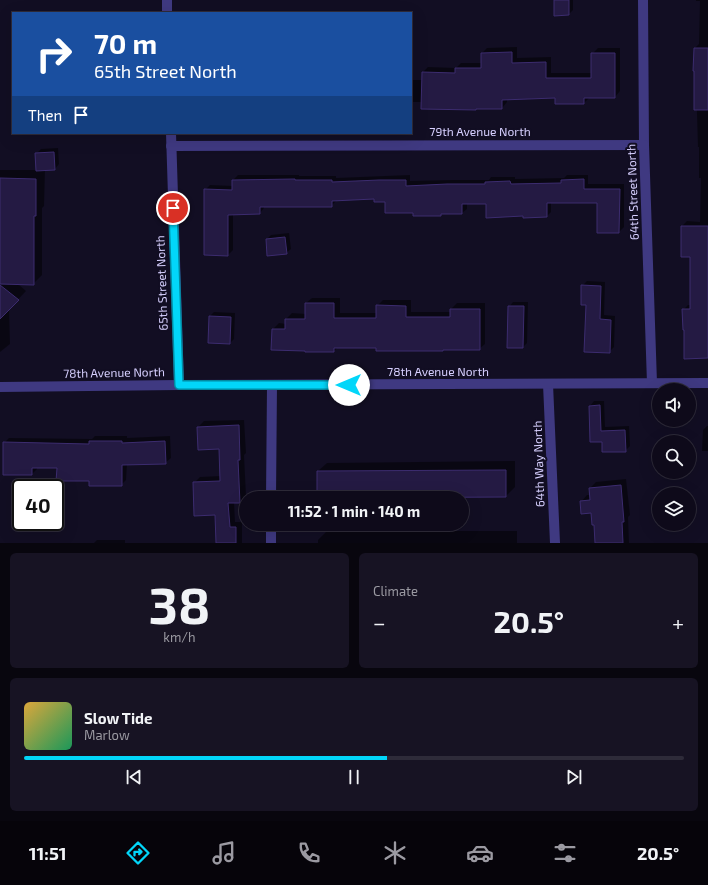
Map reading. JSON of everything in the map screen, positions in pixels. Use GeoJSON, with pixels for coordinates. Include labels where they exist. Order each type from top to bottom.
{"type":"FeatureCollection","features":[{"type":"Feature","properties":{"kind":"street"},"geometry":{"type":"LineString","coordinates":[[166,0],[167,12]]}},
{"type":"Feature","properties":{"kind":"street","name":"64th Street North"},"geometry":{"type":"LineString","coordinates":[[643,0],[644,145],[652,383]]}},
{"type":"Feature","properties":{"kind":"street","name":"65th Street North"},"geometry":{"type":"LineString","coordinates":[[171,134],[179,385]]}},
{"type":"Feature","properties":{"kind":"street","name":"79th Avenue North"},"geometry":{"type":"LineString","coordinates":[[171,146],[644,145]]}},
{"type":"Feature","properties":{"kind":"street","name":"78th Avenue North"},"geometry":{"type":"LineString","coordinates":[[0,387],[652,383]]}},
{"type":"Feature","properties":{"kind":"street","name":"64th Way North"},"geometry":{"type":"LineString","coordinates":[[548,384],[555,543]]}},
{"type":"Feature","properties":{"kind":"street","name":"78th Avenue North"},"geometry":{"type":"LineString","coordinates":[[696,384],[708,384]]}},
{"type":"Feature","properties":{"kind":"street"},"geometry":{"type":"LineString","coordinates":[[271,491],[272,385]]}},
{"type":"Feature","properties":{"kind":"street"},"geometry":{"type":"LineString","coordinates":[[271,531],[271,543]]}},
{"type":"Feature","properties":{"kind":"building"},"geometry":{"type":"Polygon","coordinates":[[[554,0],[569,0],[569,15],[554,16],[554,0]]]}},
{"type":"Feature","properties":{"kind":"building"},"geometry":{"type":"Polygon","coordinates":[[[694,48],[708,48],[708,110],[694,110],[694,48]]]}},
{"type":"Feature","properties":{"kind":"building"},"geometry":{"type":"Polygon","coordinates":[[[512,52],[512,63],[546,62],[546,78],[591,78],[591,53],[615,53],[615,98],[584,98],[584,104],[555,104],[555,98],[502,100],[502,109],[421,109],[422,72],[455,73],[455,68],[481,68],[481,53],[512,52]]]}},
{"type":"Feature","properties":{"kind":"building"},"geometry":{"type":"Polygon","coordinates":[[[54,152],[55,170],[36,171],[35,153],[54,152]]]}},
{"type":"Feature","properties":{"kind":"building"},"geometry":{"type":"Polygon","coordinates":[[[0,178],[36,179],[36,216],[34,216],[34,285],[0,284],[0,178]]]}},
{"type":"Feature","properties":{"kind":"building"},"geometry":{"type":"Polygon","coordinates":[[[584,179],[584,189],[620,189],[619,233],[597,233],[597,203],[547,203],[547,217],[523,218],[523,216],[486,218],[486,204],[462,204],[462,214],[413,216],[413,213],[385,213],[385,202],[374,202],[374,199],[332,201],[332,207],[260,207],[260,214],[228,215],[228,256],[204,255],[204,189],[232,190],[232,180],[332,180],[332,182],[406,180],[406,186],[485,184],[485,182],[510,181],[511,184],[561,183],[561,180],[584,179]]]}},
{"type":"Feature","properties":{"kind":"building"},"geometry":{"type":"Polygon","coordinates":[[[681,226],[708,226],[708,358],[684,359],[682,309],[690,309],[690,257],[681,257],[681,226]]]}},
{"type":"Feature","properties":{"kind":"building"},"geometry":{"type":"Polygon","coordinates":[[[285,237],[287,254],[267,256],[266,239],[285,237]]]}},
{"type":"Feature","properties":{"kind":"building"},"geometry":{"type":"Polygon","coordinates":[[[0,285],[19,300],[0,319],[0,285]]]}},
{"type":"Feature","properties":{"kind":"building"},"geometry":{"type":"Polygon","coordinates":[[[581,285],[601,286],[600,319],[611,320],[610,353],[584,352],[586,305],[581,305],[581,285]]]}},
{"type":"Feature","properties":{"kind":"building"},"geometry":{"type":"Polygon","coordinates":[[[305,303],[334,303],[334,318],[376,318],[376,305],[406,306],[406,317],[450,317],[450,309],[480,309],[480,350],[376,351],[376,348],[334,348],[334,352],[305,352],[271,350],[272,329],[285,329],[285,319],[305,319],[305,303]]]}},
{"type":"Feature","properties":{"kind":"building"},"geometry":{"type":"Polygon","coordinates":[[[508,306],[524,306],[523,348],[507,348],[508,306]]]}},
{"type":"Feature","properties":{"kind":"building"},"geometry":{"type":"Polygon","coordinates":[[[209,316],[231,317],[230,344],[208,343],[209,316]]]}},
{"type":"Feature","properties":{"kind":"building"},"geometry":{"type":"Polygon","coordinates":[[[600,405],[601,431],[625,430],[626,452],[602,452],[602,442],[590,442],[589,406],[600,405]]]}},
{"type":"Feature","properties":{"kind":"building"},"geometry":{"type":"Polygon","coordinates":[[[239,425],[239,503],[228,503],[230,527],[236,527],[236,543],[216,543],[215,515],[194,516],[193,482],[220,481],[219,449],[198,450],[197,427],[239,425]]]}},
{"type":"Feature","properties":{"kind":"building"},"geometry":{"type":"Polygon","coordinates":[[[89,441],[122,441],[122,443],[165,441],[166,464],[122,465],[122,486],[89,486],[89,481],[64,481],[64,479],[56,479],[57,468],[32,468],[32,475],[3,475],[3,442],[89,444],[89,441]]]}},
{"type":"Feature","properties":{"kind":"building"},"geometry":{"type":"Polygon","coordinates":[[[506,470],[506,497],[469,497],[469,491],[317,491],[317,471],[506,470]]]}},
{"type":"Feature","properties":{"kind":"building"},"geometry":{"type":"Polygon","coordinates":[[[621,485],[624,522],[622,522],[623,543],[595,543],[594,525],[592,525],[591,513],[581,514],[580,501],[590,500],[589,488],[621,485]]]}},
{"type":"Feature","properties":{"kind":"route"},"geometry":{"type":"LineString","coordinates":[[173,208],[179,385],[349,385]]}}]}
